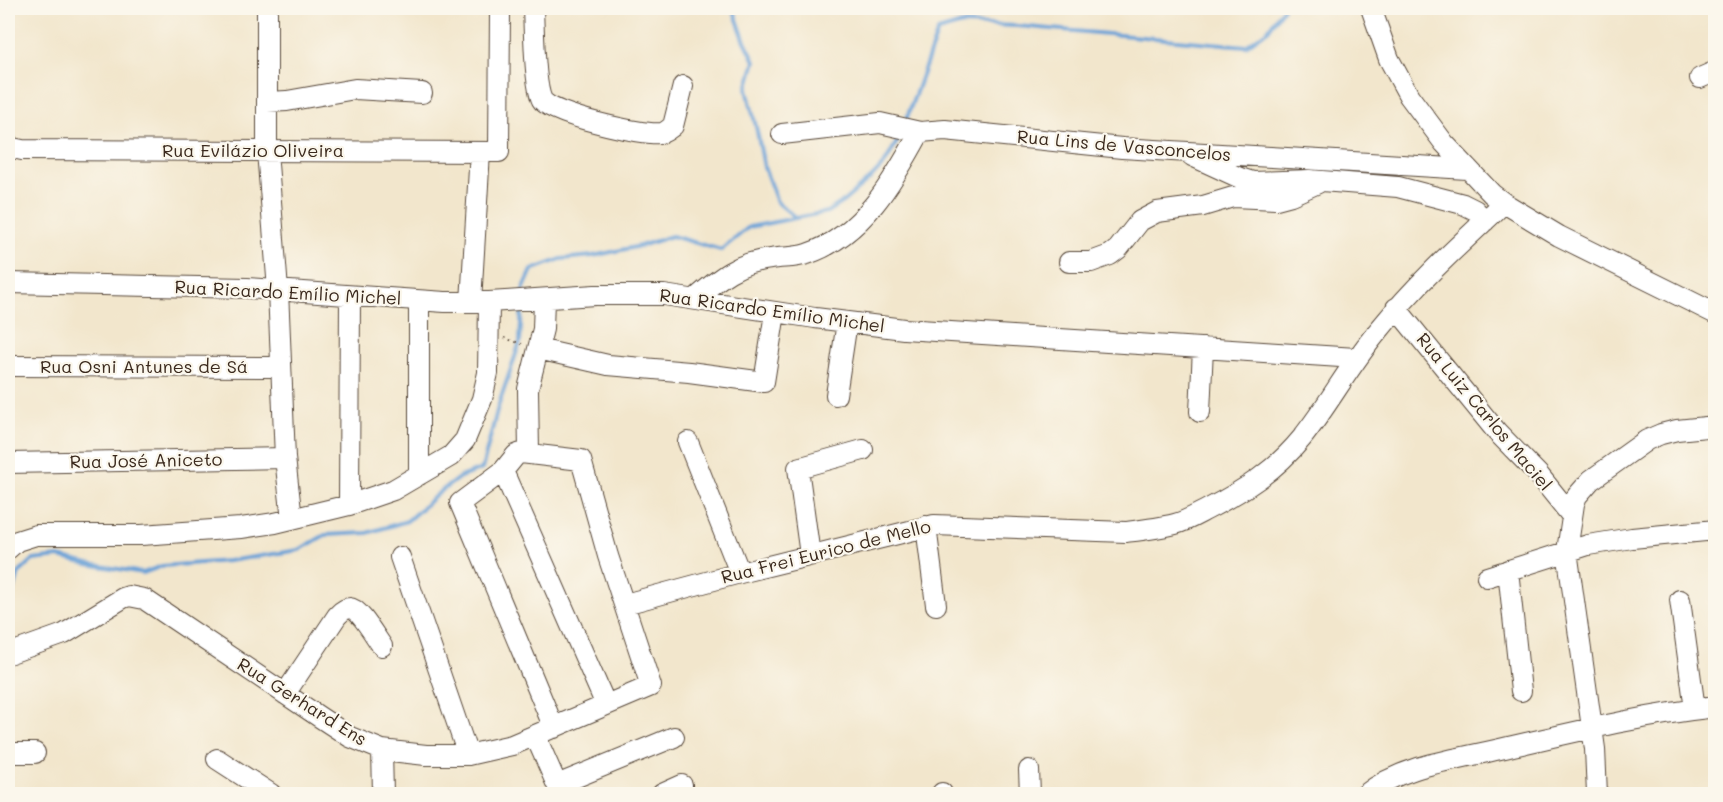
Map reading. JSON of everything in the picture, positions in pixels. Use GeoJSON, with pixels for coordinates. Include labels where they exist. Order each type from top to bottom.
{"type":"FeatureCollection","features":[{"type":"Feature","properties":{"kind":"street"},"geometry":{"type":"LineString","coordinates":[[267,8],[267,151],[278,290],[285,458],[292,519]]}},
{"type":"Feature","properties":{"kind":"street"},"geometry":{"type":"LineString","coordinates":[[8,549],[17,541],[36,535],[141,535],[216,531],[261,526],[292,519],[381,495],[451,456],[462,445],[480,404],[489,358],[489,333],[480,302],[500,8]]}},
{"type":"Feature","properties":{"kind":"street"},"geometry":{"type":"LineString","coordinates":[[533,8],[538,87],[543,102],[555,110],[621,129],[662,133],[673,126],[683,86]]}},
{"type":"Feature","properties":{"kind":"street"},"geometry":{"type":"LineString","coordinates":[[1371,8],[1381,41],[1398,78],[1426,121],[1467,170],[1504,203],[1559,236],[1716,314]]}},
{"type":"Feature","properties":{"kind":"street"},"geometry":{"type":"LineString","coordinates":[[267,102],[287,101],[355,89],[422,93]]}},
{"type":"Feature","properties":{"kind":"street","name":"Rua Lins de Vasconcelos"},"geometry":{"type":"LineString","coordinates":[[782,134],[880,123],[920,132],[945,130],[1092,145],[1467,170]]}},
{"type":"Feature","properties":{"kind":"street"},"geometry":{"type":"LineString","coordinates":[[695,299],[721,277],[738,267],[755,261],[806,254],[820,249],[846,232],[861,219],[885,191],[920,132]]}},
{"type":"Feature","properties":{"kind":"street","name":"Rua Evilázio Oliveira"},"geometry":{"type":"LineString","coordinates":[[8,147],[22,150],[490,152]]}},
{"type":"Feature","properties":{"kind":"street"},"geometry":{"type":"LineString","coordinates":[[1182,151],[1246,180],[1398,187],[1463,204],[1474,210],[1485,221]]}},
{"type":"Feature","properties":{"kind":"street"},"geometry":{"type":"LineString","coordinates":[[1069,262],[1091,261],[1110,255],[1118,249],[1140,221],[1157,212],[1203,206],[1233,198],[1276,199],[1321,182]]}},
{"type":"Feature","properties":{"kind":"street","name":"Rua Frei Eurico de Mello"},"geometry":{"type":"LineString","coordinates":[[625,604],[926,526],[1116,532],[1153,529],[1178,523],[1255,483],[1284,459],[1308,429],[1356,358],[1396,308],[1504,203]]}},
{"type":"Feature","properties":{"kind":"street","name":"Rua Ricardo Emílio Michel"},"geometry":{"type":"LineString","coordinates":[[8,283],[278,290],[419,301],[480,302],[628,294],[678,296],[775,313],[943,332],[1356,358]]}},
{"type":"Feature","properties":{"kind":"street"},"geometry":{"type":"LineString","coordinates":[[349,505],[350,296]]}},
{"type":"Feature","properties":{"kind":"street"},"geometry":{"type":"LineString","coordinates":[[529,453],[528,389],[543,329],[530,300]]}},
{"type":"Feature","properties":{"kind":"street"},"geometry":{"type":"LineString","coordinates":[[419,301],[419,475]]}},
{"type":"Feature","properties":{"kind":"street","name":"Rua Luiz Carlos Maciel"},"geometry":{"type":"LineString","coordinates":[[1396,308],[1497,432],[1538,474],[1571,515]]}},
{"type":"Feature","properties":{"kind":"street"},"geometry":{"type":"LineString","coordinates":[[538,349],[608,366],[689,372],[764,382],[775,313]]}},
{"type":"Feature","properties":{"kind":"street"},"geometry":{"type":"LineString","coordinates":[[836,395],[848,322]]}},
{"type":"Feature","properties":{"kind":"street"},"geometry":{"type":"LineString","coordinates":[[1200,412],[1203,348]]}},
{"type":"Feature","properties":{"kind":"street","name":"Rua Osni Antunes de Sá"},"geometry":{"type":"LineString","coordinates":[[8,366],[281,368]]}},
{"type":"Feature","properties":{"kind":"street"},"geometry":{"type":"LineString","coordinates":[[1597,795],[1593,728],[1567,551],[1571,515],[1577,496],[1584,487],[1647,440],[1669,432],[1716,426]]}},
{"type":"Feature","properties":{"kind":"street"},"geometry":{"type":"LineString","coordinates":[[688,442],[740,573]]}},
{"type":"Feature","properties":{"kind":"street"},"geometry":{"type":"LineString","coordinates":[[810,555],[798,468],[863,450]]}},
{"type":"Feature","properties":{"kind":"street"},"geometry":{"type":"LineString","coordinates":[[554,728],[460,503],[503,471],[516,455],[529,453],[581,460],[608,556],[625,604]]}},
{"type":"Feature","properties":{"kind":"street","name":"Rua José Aniceto"},"geometry":{"type":"LineString","coordinates":[[8,464],[285,458]]}},
{"type":"Feature","properties":{"kind":"street"},"geometry":{"type":"LineString","coordinates":[[503,471],[606,705]]}},
{"type":"Feature","properties":{"kind":"street"},"geometry":{"type":"LineString","coordinates":[[926,526],[936,605]]}},
{"type":"Feature","properties":{"kind":"street"},"geometry":{"type":"LineString","coordinates":[[1487,577],[1567,551],[1632,538],[1716,530]]}},
{"type":"Feature","properties":{"kind":"street"},"geometry":{"type":"LineString","coordinates":[[400,557],[468,755]]}},
{"type":"Feature","properties":{"kind":"street"},"geometry":{"type":"LineString","coordinates":[[1508,570],[1521,691]]}},
{"type":"Feature","properties":{"kind":"street","name":"Rua Gerhard Ens"},"geometry":{"type":"LineString","coordinates":[[8,654],[64,634],[123,598],[136,597],[144,599],[350,737],[382,750],[426,755],[468,755],[512,745],[651,686],[625,604]]}},
{"type":"Feature","properties":{"kind":"street"},"geometry":{"type":"LineString","coordinates":[[1680,600],[1695,709]]}},
{"type":"Feature","properties":{"kind":"street"},"geometry":{"type":"LineString","coordinates":[[285,694],[343,610],[350,608],[357,610],[382,646]]}},
{"type":"Feature","properties":{"kind":"street"},"geometry":{"type":"LineString","coordinates":[[1366,795],[1374,788],[1405,772],[1646,716],[1716,707]]}},
{"type":"Feature","properties":{"kind":"street"},"geometry":{"type":"LineString","coordinates":[[536,735],[560,790],[674,736]]}},
{"type":"Feature","properties":{"kind":"street"},"geometry":{"type":"LineString","coordinates":[[382,750],[383,795]]}},
{"type":"Feature","properties":{"kind":"street"},"geometry":{"type":"LineString","coordinates":[[8,753],[35,753]]}},
{"type":"Feature","properties":{"kind":"street"},"geometry":{"type":"LineString","coordinates":[[217,759],[272,795]]}},
{"type":"Feature","properties":{"kind":"street"},"geometry":{"type":"LineString","coordinates":[[1029,770],[1030,795]]}},
{"type":"Feature","properties":{"kind":"street"},"geometry":{"type":"LineString","coordinates":[[662,795],[682,785]]}},
{"type":"Feature","properties":{"kind":"path"},"geometry":{"type":"LineString","coordinates":[[489,333],[538,349]]}},
{"type":"Feature","properties":{"kind":"waterway"},"geometry":{"type":"LineString","coordinates":[[733,8],[755,61],[747,89],[764,167],[777,202],[796,218]]}},
{"type":"Feature","properties":{"kind":"waterway"},"geometry":{"type":"LineString","coordinates":[[906,120],[938,31],[962,24],[1017,26],[1246,46],[1268,30],[1283,8]]}},
{"type":"Feature","properties":{"kind":"waterway"},"geometry":{"type":"LineString","coordinates":[[523,295],[532,270],[561,259],[593,256],[640,246],[672,236],[721,250],[749,227],[827,212],[872,177],[885,163],[899,138]]}},
{"type":"Feature","properties":{"kind":"waterway"},"geometry":{"type":"LineString","coordinates":[[8,605],[19,573],[33,560],[59,557],[143,573],[162,566],[228,561],[299,550],[325,535],[367,533],[407,521],[460,477],[482,469],[498,407],[520,342],[522,305]]}}]}
